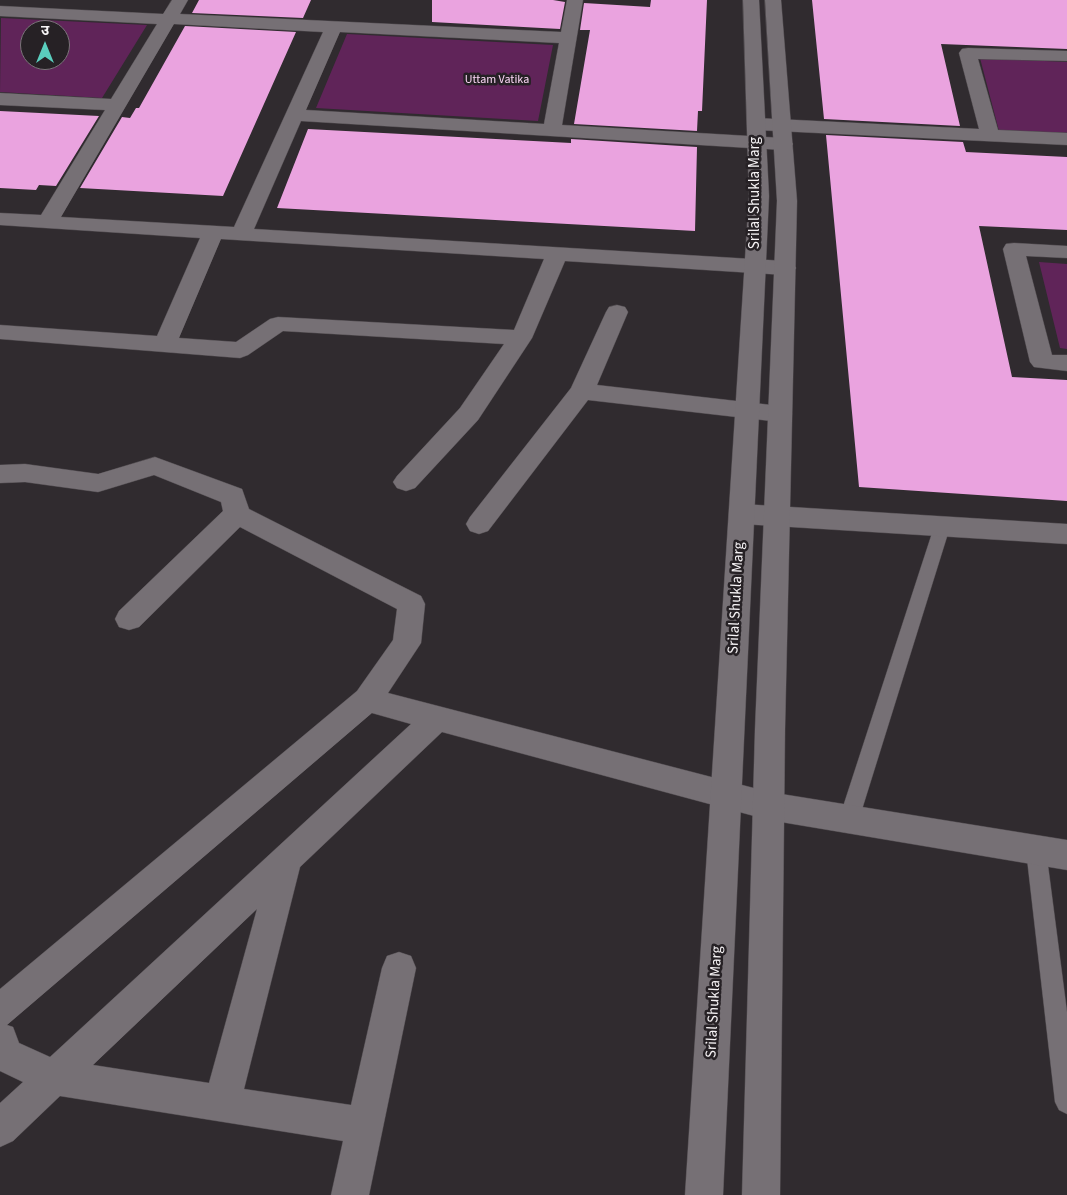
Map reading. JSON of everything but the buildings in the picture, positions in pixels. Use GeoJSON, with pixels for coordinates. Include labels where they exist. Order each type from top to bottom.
{"type":"FeatureCollection","features":[{"type":"Feature","properties":{"kind":"street"},"geometry":{"type":"LineString","coordinates":[[47,222],[180,0]]}},
{"type":"Feature","properties":{"kind":"street"},"geometry":{"type":"LineString","coordinates":[[552,130],[575,0]]}},
{"type":"Feature","properties":{"kind":"street","name":"Srilal Shukla Marg"},"geometry":{"type":"LineString","coordinates":[[750,0],[769,134],[787,201],[769,806],[761,1195]]}},
{"type":"Feature","properties":{"kind":"street","name":"Srilal Shukla Marg"},"geometry":{"type":"LineString","coordinates":[[704,1195],[759,196],[769,134],[773,0]]}},
{"type":"Feature","properties":{"kind":"street"},"geometry":{"type":"LineString","coordinates":[[0,11],[568,38]]}},
{"type":"Feature","properties":{"kind":"street"},"geometry":{"type":"LineString","coordinates":[[241,234],[334,27]]}},
{"type":"Feature","properties":{"kind":"street"},"geometry":{"type":"LineString","coordinates":[[990,135],[968,53],[1067,56]]}},
{"type":"Feature","properties":{"kind":"street"},"geometry":{"type":"LineString","coordinates":[[0,99],[117,105]]}},
{"type":"Feature","properties":{"kind":"street"},"geometry":{"type":"LineString","coordinates":[[294,115],[552,130],[769,134],[990,135],[1067,139]]}},
{"type":"Feature","properties":{"kind":"street"},"geometry":{"type":"LineString","coordinates":[[0,220],[785,268]]}},
{"type":"Feature","properties":{"kind":"street"},"geometry":{"type":"LineString","coordinates":[[165,344],[213,233]]}},
{"type":"Feature","properties":{"kind":"street"},"geometry":{"type":"LineString","coordinates":[[1067,252],[1014,250],[1042,362],[1067,363]]}},
{"type":"Feature","properties":{"kind":"street"},"geometry":{"type":"LineString","coordinates":[[406,482],[469,414],[520,338],[557,254]]}},
{"type":"Feature","properties":{"kind":"street"},"geometry":{"type":"LineString","coordinates":[[479,524],[582,391],[618,312]]}},
{"type":"Feature","properties":{"kind":"street"},"geometry":{"type":"LineString","coordinates":[[0,332],[240,350],[278,324],[520,338]]}},
{"type":"Feature","properties":{"kind":"street"},"geometry":{"type":"LineString","coordinates":[[582,391],[780,414]]}},
{"type":"Feature","properties":{"kind":"street"},"geometry":{"type":"LineString","coordinates":[[0,474],[25,473],[98,483],[155,466],[234,496],[237,514]]}},
{"type":"Feature","properties":{"kind":"street"},"geometry":{"type":"LineString","coordinates":[[129,619],[237,514]]}},
{"type":"Feature","properties":{"kind":"street"},"geometry":{"type":"LineString","coordinates":[[0,1011],[367,700],[407,643],[411,604],[237,514]]}},
{"type":"Feature","properties":{"kind":"street"},"geometry":{"type":"LineString","coordinates":[[742,514],[1067,534]]}},
{"type":"Feature","properties":{"kind":"street"},"geometry":{"type":"LineString","coordinates":[[367,700],[769,806],[1067,855]]}},
{"type":"Feature","properties":{"kind":"street"},"geometry":{"type":"LineString","coordinates":[[0,1128],[436,718]]}},
{"type":"Feature","properties":{"kind":"street"},"geometry":{"type":"LineString","coordinates":[[222,1103],[286,860]]}},
{"type":"Feature","properties":{"kind":"street"},"geometry":{"type":"LineString","coordinates":[[350,1195],[399,968]]}},
{"type":"Feature","properties":{"kind":"street"},"geometry":{"type":"LineString","coordinates":[[0,1040],[4,1055],[54,1077],[365,1126]]}},
{"type":"Feature","properties":{"kind":"lane"},"geometry":{"type":"LineString","coordinates":[[849,819],[942,527]]}},
{"type":"Feature","properties":{"kind":"lane"},"geometry":{"type":"LineString","coordinates":[[1036,850],[1061,998],[1067,1102]]}},
{"type":"Feature","properties":{"kind":"green space"},"geometry":{"type":"Polygon","coordinates":[[[1,18],[43,20],[20,20],[20,70],[70,70],[70,21],[147,25],[102,98],[0,92],[1,18]]]}},
{"type":"Feature","properties":{"kind":"green space","name":"Uttam Vatika"},"geometry":{"type":"Polygon","coordinates":[[[347,34],[553,45],[538,121],[316,108],[347,34]]]}},
{"type":"Feature","properties":{"kind":"green space"},"geometry":{"type":"Polygon","coordinates":[[[980,58],[1067,62],[1067,134],[999,131],[980,58]]]}},
{"type":"Feature","properties":{"kind":"green space"},"geometry":{"type":"Polygon","coordinates":[[[1039,262],[1067,264],[1067,349],[1060,348],[1039,262]]]}}]}
